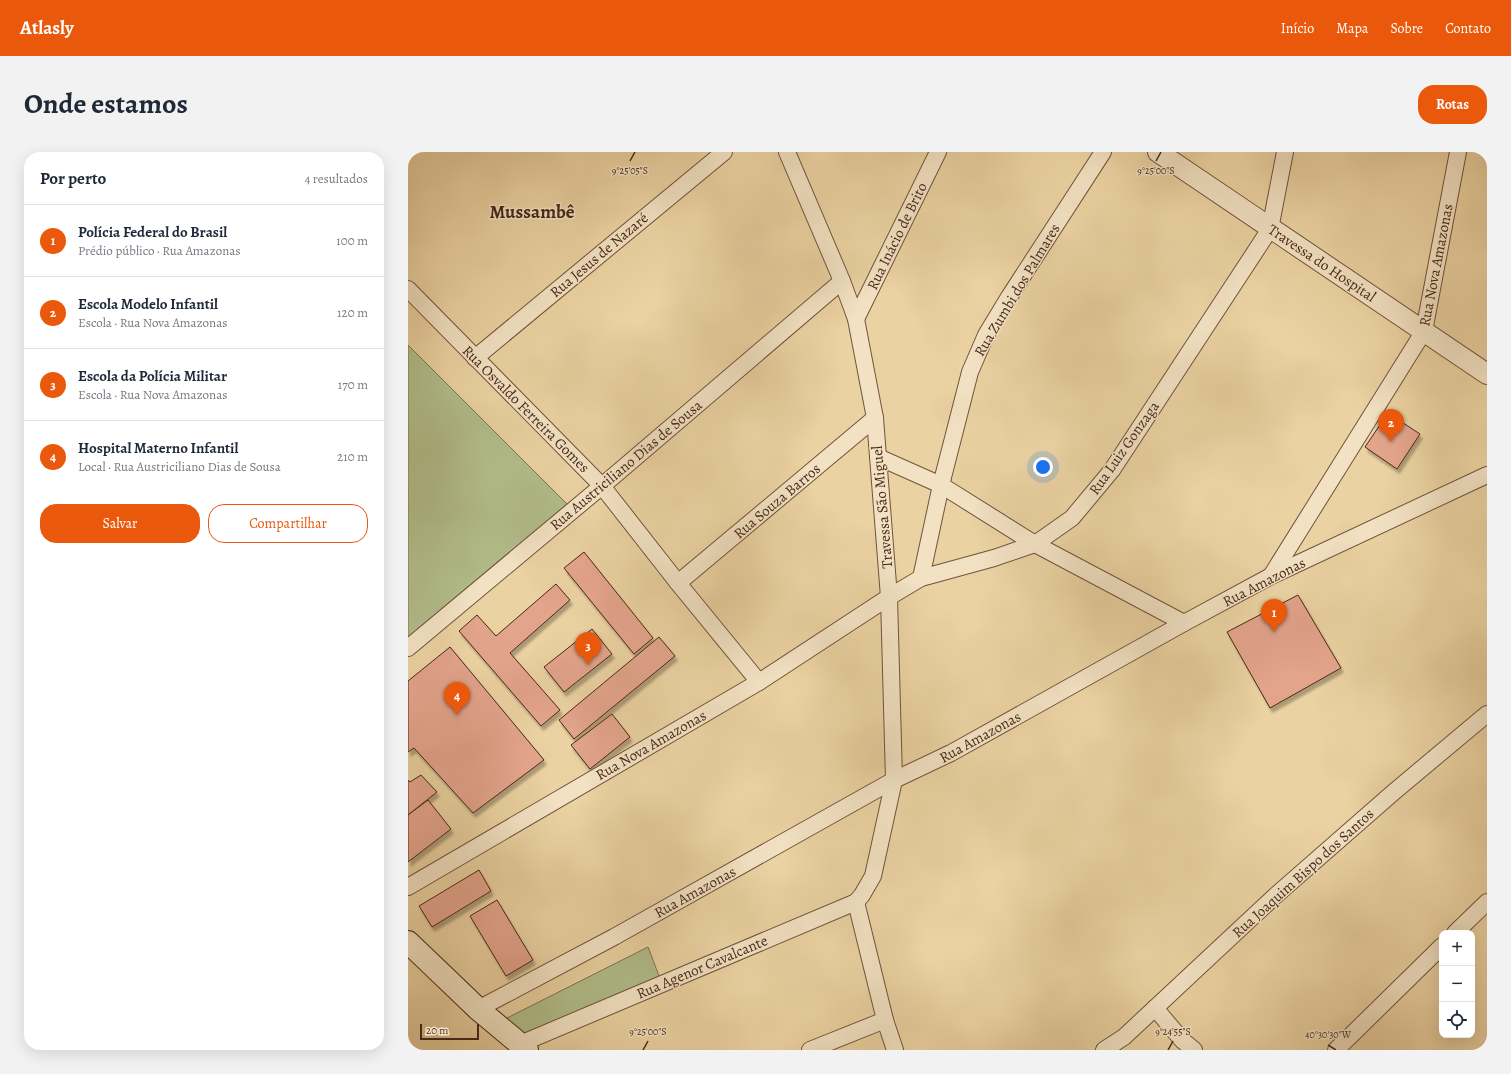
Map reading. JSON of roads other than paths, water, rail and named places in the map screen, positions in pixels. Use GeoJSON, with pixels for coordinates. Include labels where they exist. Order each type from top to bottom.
{"type":"FeatureCollection","features":[{"type":"Feature","properties":{"kind":"main road"},"geometry":{"type":"LineString","coordinates":[[408,942],[478,1009],[523,1047]]}},
{"type":"Feature","properties":{"kind":"street","name":"Rua Jesus de Nazaré"},"geometry":{"type":"LineString","coordinates":[[474,358],[724,152]]}},
{"type":"Feature","properties":{"kind":"street","name":"Travessa São Miguel"},"geometry":{"type":"LineString","coordinates":[[787,152],[842,281],[856,319],[875,418],[889,597],[894,780],[873,876],[856,902]]}},
{"type":"Feature","properties":{"kind":"street","name":"Rua Inácio de Brito"},"geometry":{"type":"LineString","coordinates":[[856,319],[938,152]]}},
{"type":"Feature","properties":{"kind":"street","name":"Rua Zumbi dos Palmares"},"geometry":{"type":"LineString","coordinates":[[921,578],[941,485],[970,372],[986,335],[1103,152]]}},
{"type":"Feature","properties":{"kind":"street","name":"Travessa do Hospital"},"geometry":{"type":"LineString","coordinates":[[1158,152],[1487,374]]}},
{"type":"Feature","properties":{"kind":"street"},"geometry":{"type":"LineString","coordinates":[[1270,229],[1285,152]]}},
{"type":"Feature","properties":{"kind":"street","name":"Rua Nova Amazonas"},"geometry":{"type":"LineString","coordinates":[[1271,576],[1424,331],[1458,152]]}},
{"type":"Feature","properties":{"kind":"street","name":"Rua Luiz Gonzaga"},"geometry":{"type":"LineString","coordinates":[[889,597],[921,578],[994,558],[1035,544],[1072,518],[1112,470],[1270,229]]}},
{"type":"Feature","properties":{"kind":"street","name":"Rua Austriciliano Dias de Sousa"},"geometry":{"type":"LineString","coordinates":[[408,648],[602,486],[842,281]]}},
{"type":"Feature","properties":{"kind":"street","name":"Rua Osvaldo Ferreira Gomes"},"geometry":{"type":"LineString","coordinates":[[408,290],[602,486],[678,584],[758,682]]}},
{"type":"Feature","properties":{"kind":"street","name":"Rua Souza Barros"},"geometry":{"type":"LineString","coordinates":[[678,584],[875,418]]}},
{"type":"Feature","properties":{"kind":"street"},"geometry":{"type":"LineString","coordinates":[[878,457],[941,485],[1035,544],[1184,623]]}},
{"type":"Feature","properties":{"kind":"street","name":"Rua Amazonas"},"geometry":{"type":"LineString","coordinates":[[478,1009],[614,937],[894,780],[951,753],[1271,576],[1487,475]]}},
{"type":"Feature","properties":{"kind":"street","name":"Rua Nova Amazonas"},"geometry":{"type":"LineString","coordinates":[[408,887],[758,682],[889,597]]}},
{"type":"Feature","properties":{"kind":"street","name":"Rua Joaquim Bispo dos Santos"},"geometry":{"type":"LineString","coordinates":[[1104,1050],[1119,1044],[1155,1008],[1275,896],[1395,791],[1487,714]]}},
{"type":"Feature","properties":{"kind":"street"},"geometry":{"type":"LineString","coordinates":[[856,902],[885,1020],[895,1050]]}},
{"type":"Feature","properties":{"kind":"street","name":"Rua Agenor Cavalcante"},"geometry":{"type":"LineString","coordinates":[[523,1047],[856,902]]}},
{"type":"Feature","properties":{"kind":"street"},"geometry":{"type":"LineString","coordinates":[[1458,930],[1487,902]]}},
{"type":"Feature","properties":{"kind":"street"},"geometry":{"type":"LineString","coordinates":[[1336,1050],[1439,949]]}},
{"type":"Feature","properties":{"kind":"street"},"geometry":{"type":"LineString","coordinates":[[1155,1008],[1182,1040],[1194,1050]]}},
{"type":"Feature","properties":{"kind":"street"},"geometry":{"type":"LineString","coordinates":[[810,1050],[885,1020]]}},
{"type":"Feature","properties":{"kind":"place","name":"Escola Modelo Infantil"},"geometry":{"type":"Point","coordinates":[1391,442]}},
{"type":"Feature","properties":{"kind":"place","name":"Polícia Federal do Brasil"},"geometry":{"type":"Point","coordinates":[1274,632]}},
{"type":"Feature","properties":{"kind":"place","name":"Escola da Polícia Militar"},"geometry":{"type":"Point","coordinates":[588,665]}},
{"type":"Feature","properties":{"kind":"place","name":"Hospital Materno Infantil"},"geometry":{"type":"Point","coordinates":[457,715]}},
{"type":"Feature","properties":{"kind":"district","name":"Mussambê"},"geometry":{"type":"Point","coordinates":[532,211]}}]}
